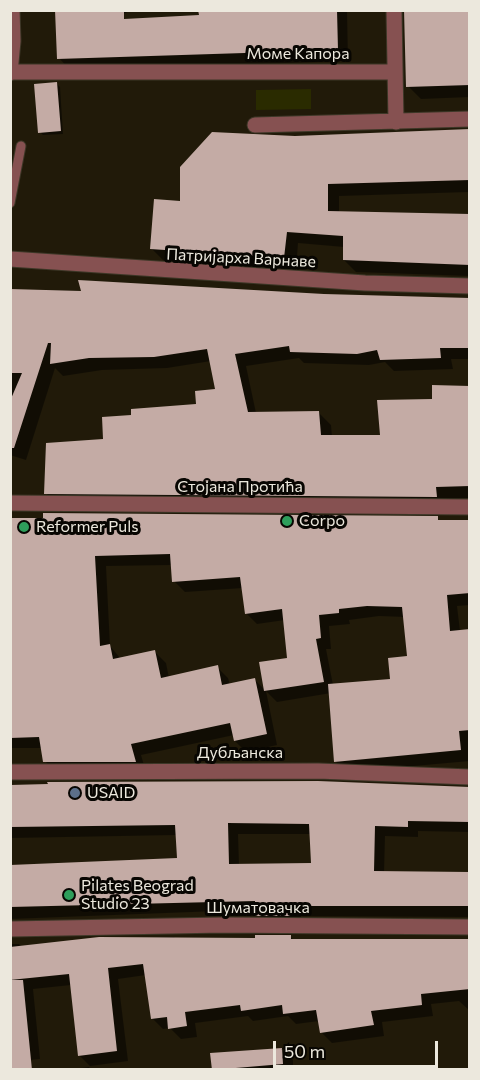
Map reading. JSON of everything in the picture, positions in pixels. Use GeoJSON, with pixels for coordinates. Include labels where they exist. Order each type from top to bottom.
{"type":"FeatureCollection","features":[{"type":"Feature","properties":{"kind":"street"},"geometry":{"type":"LineString","coordinates":[[11,73],[12,10]]}},
{"type":"Feature","properties":{"kind":"street"},"geometry":{"type":"LineString","coordinates":[[394,10],[396,122]]}},
{"type":"Feature","properties":{"kind":"street","name":"Моме Капора"},"geometry":{"type":"LineString","coordinates":[[11,73],[395,72]]}},
{"type":"Feature","properties":{"kind":"street"},"geometry":{"type":"LineString","coordinates":[[255,125],[470,119]]}},
{"type":"Feature","properties":{"kind":"street","name":"Патријарха Варнаве"},"geometry":{"type":"LineString","coordinates":[[10,260],[365,283],[470,286]]}},
{"type":"Feature","properties":{"kind":"street","name":"Стојана Протића"},"geometry":{"type":"LineString","coordinates":[[10,503],[470,507]]}},
{"type":"Feature","properties":{"kind":"street","name":"Дубљанска"},"geometry":{"type":"LineString","coordinates":[[10,772],[318,771],[470,777]]}},
{"type":"Feature","properties":{"kind":"street","name":"Шуматовачка"},"geometry":{"type":"LineString","coordinates":[[10,929],[222,925],[470,927]]}},
{"type":"Feature","properties":{"kind":"lane"},"geometry":{"type":"LineString","coordinates":[[10,203],[21,146]]}},
{"type":"Feature","properties":{"kind":"shaded area"},"geometry":{"type":"Polygon","coordinates":[[[311,89],[311,109],[256,110],[256,90],[311,89]]]}},
{"type":"Feature","properties":{"kind":"building"},"geometry":{"type":"Polygon","coordinates":[[[55,10],[124,10],[124,19],[199,15],[198,10],[337,10],[338,50],[57,59],[55,10]]]}},
{"type":"Feature","properties":{"kind":"building"},"geometry":{"type":"Polygon","coordinates":[[[404,10],[470,10],[470,85],[406,87],[404,10]]]}},
{"type":"Feature","properties":{"kind":"building"},"geometry":{"type":"Polygon","coordinates":[[[57,82],[61,131],[38,133],[34,84],[57,82]]]}},
{"type":"Feature","properties":{"kind":"building"},"geometry":{"type":"Polygon","coordinates":[[[470,129],[470,180],[328,184],[328,211],[470,214],[470,265],[343,260],[343,236],[287,232],[284,258],[150,249],[154,199],[180,201],[180,167],[212,132],[295,136],[470,129]]]}},
{"type":"Feature","properties":{"kind":"building"},"geometry":{"type":"Polygon","coordinates":[[[78,280],[324,294],[470,298],[470,348],[440,348],[441,358],[380,360],[377,350],[357,354],[290,352],[289,346],[235,354],[248,412],[319,411],[321,435],[380,435],[377,400],[432,399],[432,385],[470,386],[470,486],[436,487],[437,497],[44,494],[46,443],[103,439],[102,417],[131,415],[131,409],[196,404],[195,391],[215,389],[207,349],[154,357],[89,358],[50,364],[51,343],[48,343],[14,448],[10,448],[10,401],[22,373],[10,373],[10,289],[81,291],[78,280]]]}},
{"type":"Feature","properties":{"kind":"building"},"geometry":{"type":"Polygon","coordinates":[[[43,513],[438,516],[438,520],[470,520],[470,593],[447,595],[450,631],[470,629],[470,730],[459,731],[461,750],[334,762],[328,684],[390,679],[388,658],[407,656],[402,607],[367,606],[339,609],[339,613],[319,615],[321,638],[316,639],[324,682],[264,691],[259,662],[287,658],[282,609],[245,614],[240,577],[172,582],[170,554],[95,556],[100,646],[110,644],[113,659],[155,650],[161,678],[218,665],[222,685],[255,678],[267,734],[234,741],[230,723],[131,744],[136,762],[43,762],[39,737],[10,738],[10,518],[43,518],[43,513]]]}},
{"type":"Feature","properties":{"kind":"building"},"geometry":{"type":"Polygon","coordinates":[[[318,781],[470,787],[470,822],[408,821],[408,827],[375,826],[374,871],[470,872],[470,906],[291,906],[291,916],[255,916],[255,901],[10,907],[10,865],[177,858],[175,825],[10,827],[10,785],[48,784],[47,782],[318,781]],[[228,823],[229,864],[311,863],[309,824],[228,823]]]}},
{"type":"Feature","properties":{"kind":"building"},"geometry":{"type":"Polygon","coordinates":[[[255,935],[291,935],[291,939],[470,939],[470,989],[421,994],[422,1005],[371,1011],[374,1025],[320,1033],[316,1010],[283,1014],[282,1005],[241,1011],[240,1005],[185,1012],[187,1026],[168,1029],[167,1017],[151,1019],[143,964],[108,968],[117,1051],[78,1056],[69,974],[10,980],[10,947],[99,937],[255,938],[255,935]]]}},
{"type":"Feature","properties":{"kind":"building"},"geometry":{"type":"Polygon","coordinates":[[[10,980],[23,980],[32,1070],[10,1070],[10,980]]]}},
{"type":"Feature","properties":{"kind":"building"},"geometry":{"type":"Polygon","coordinates":[[[282,1048],[283,1064],[212,1070],[210,1053],[282,1048]]]}},
{"type":"Feature","properties":{"kind":"place","name":"Corpo"},"geometry":{"type":"Point","coordinates":[287,521]}},
{"type":"Feature","properties":{"kind":"place","name":"Reformer Puls"},"geometry":{"type":"Point","coordinates":[24,527]}},
{"type":"Feature","properties":{"kind":"place","name":"USAID"},"geometry":{"type":"Point","coordinates":[75,793]}},
{"type":"Feature","properties":{"kind":"place","name":"Pilates Beograd Studio 23"},"geometry":{"type":"Point","coordinates":[69,895]}}]}
